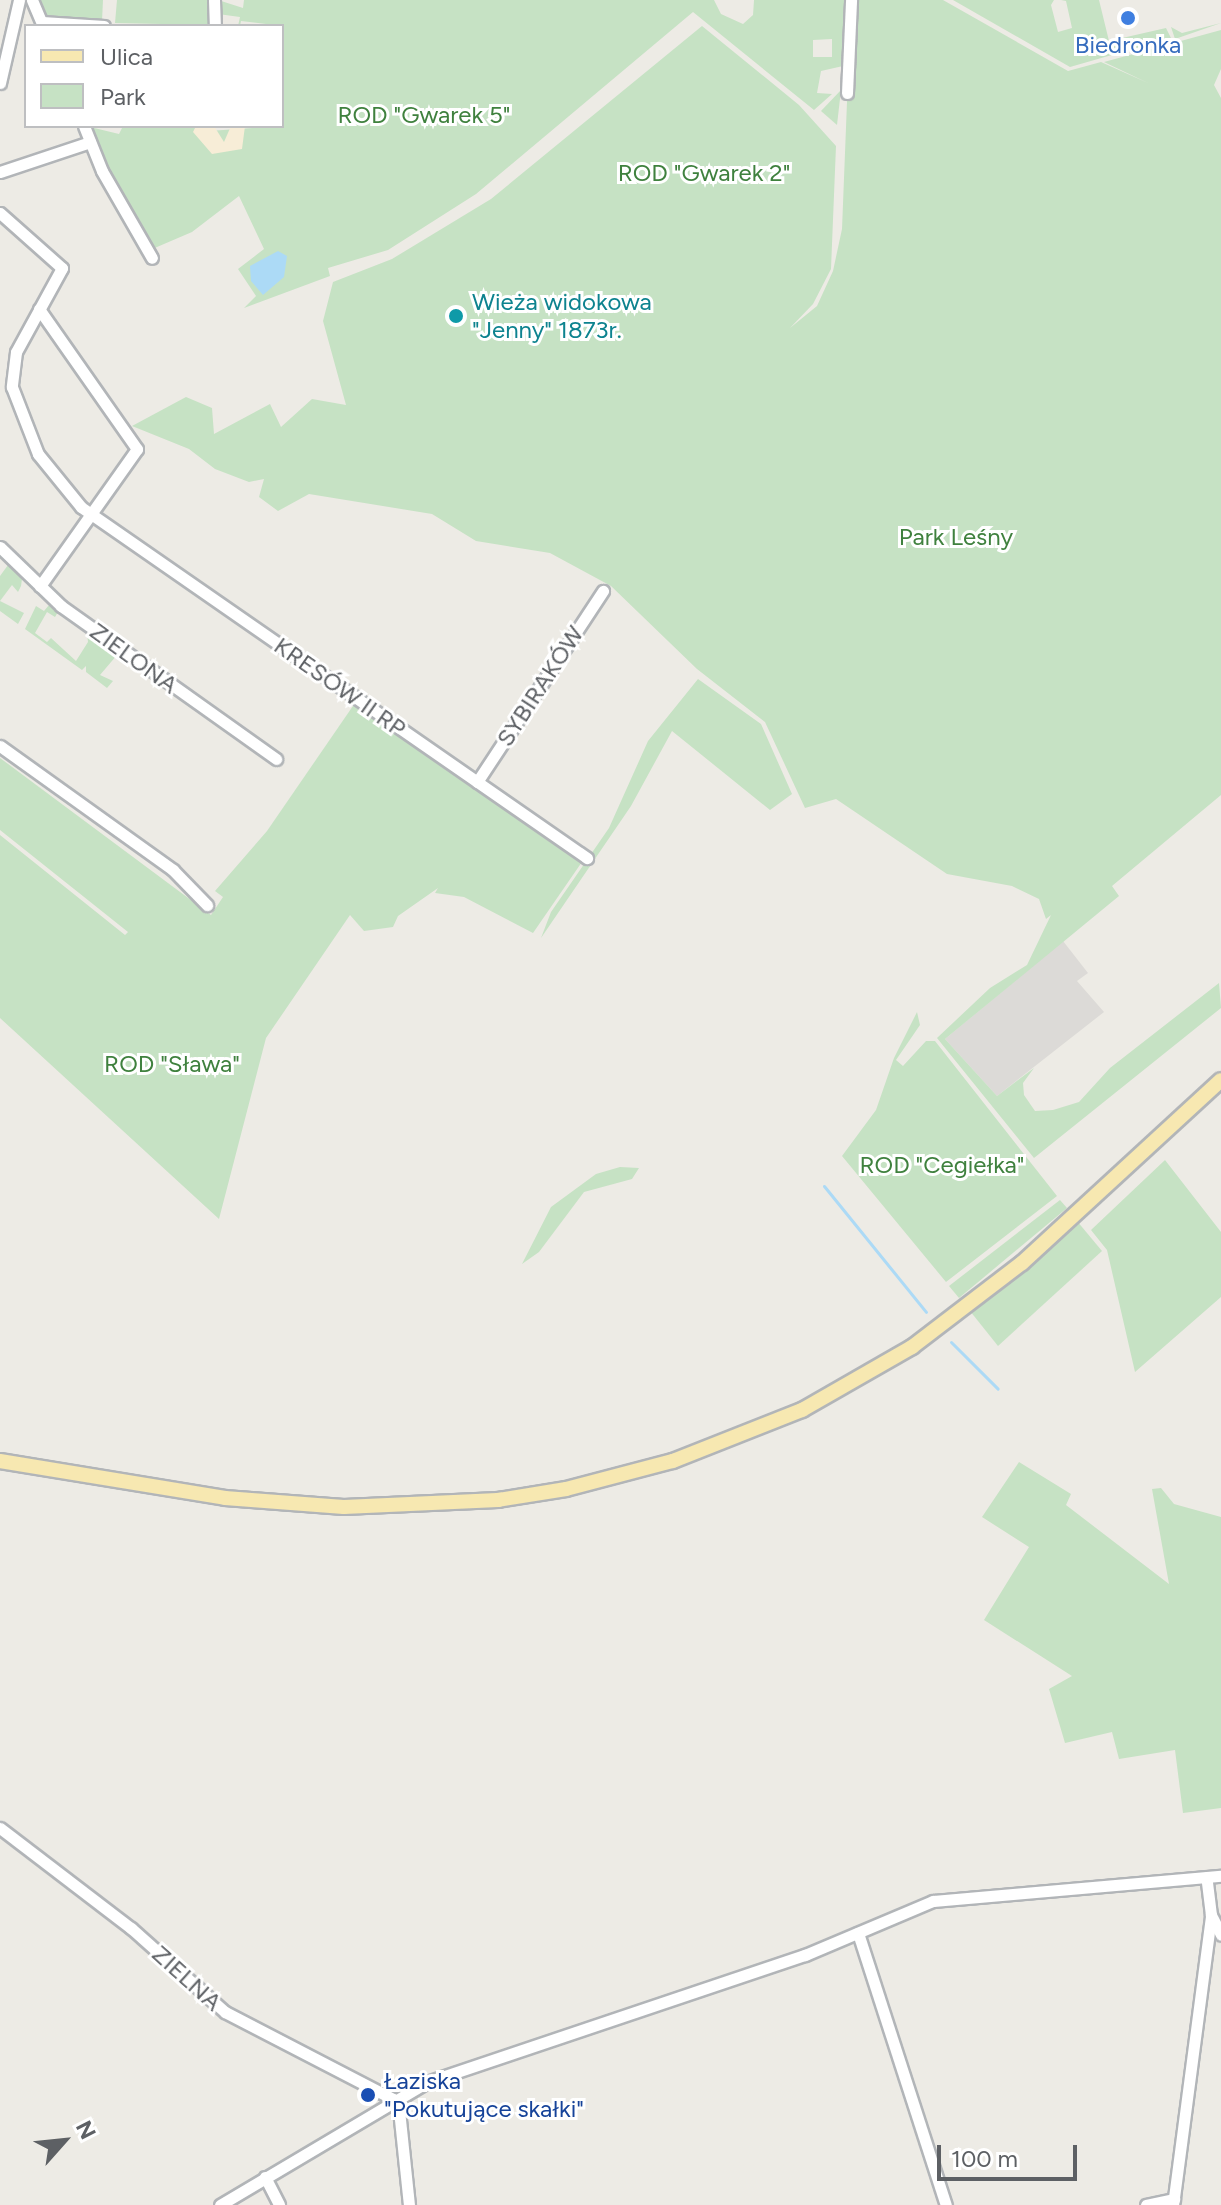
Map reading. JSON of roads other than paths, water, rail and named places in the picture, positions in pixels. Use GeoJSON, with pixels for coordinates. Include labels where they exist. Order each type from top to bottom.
{"type":"FeatureCollection","features":[{"type":"Feature","properties":{"kind":"main road"},"geometry":{"type":"LineString","coordinates":[[0,1461],[225,1498],[344,1507],[498,1500],[673,1461],[802,1410],[912,1347],[1022,1263],[1221,1080]]}},
{"type":"Feature","properties":{"kind":"street"},"geometry":{"type":"LineString","coordinates":[[0,83],[19,0]]}},
{"type":"Feature","properties":{"kind":"street"},"geometry":{"type":"LineString","coordinates":[[32,0],[43,24]]}},
{"type":"Feature","properties":{"kind":"street"},"geometry":{"type":"LineString","coordinates":[[214,0],[215,24]]}},
{"type":"Feature","properties":{"kind":"street"},"geometry":{"type":"LineString","coordinates":[[847,93],[851,0]]}},
{"type":"Feature","properties":{"kind":"street"},"geometry":{"type":"LineString","coordinates":[[85,128],[152,258]]}},
{"type":"Feature","properties":{"kind":"street"},"geometry":{"type":"LineString","coordinates":[[0,172],[90,142]]}},
{"type":"Feature","properties":{"kind":"street","name":"KRESÓW II RP"},"geometry":{"type":"LineString","coordinates":[[0,213],[62,268],[16,352],[15,400],[38,454],[93,515],[587,858]]}},
{"type":"Feature","properties":{"kind":"street"},"geometry":{"type":"LineString","coordinates":[[39,309],[137,449],[40,586]]}},
{"type":"Feature","properties":{"kind":"street","name":"ZIELONA"},"geometry":{"type":"LineString","coordinates":[[0,547],[40,586],[276,759]]}},
{"type":"Feature","properties":{"kind":"street","name":"SYBIRAKÓW"},"geometry":{"type":"LineString","coordinates":[[477,782],[603,591]]}},
{"type":"Feature","properties":{"kind":"street"},"geometry":{"type":"LineString","coordinates":[[0,746],[173,870],[207,905]]}},
{"type":"Feature","properties":{"kind":"street","name":"ZIELNA"},"geometry":{"type":"LineString","coordinates":[[0,1828],[131,1928],[225,2012],[393,2099]]}},
{"type":"Feature","properties":{"kind":"street"},"geometry":{"type":"LineString","coordinates":[[220,2205],[393,2099],[427,2082],[858,1933],[933,1901],[1221,1876]]}},
{"type":"Feature","properties":{"kind":"street"},"geometry":{"type":"LineString","coordinates":[[1146,2205],[1174,2202],[1211,1915],[1206,1877]]}},
{"type":"Feature","properties":{"kind":"street"},"geometry":{"type":"LineString","coordinates":[[1211,1915],[1221,1935]]}},
{"type":"Feature","properties":{"kind":"street"},"geometry":{"type":"LineString","coordinates":[[858,1933],[946,2205]]}},
{"type":"Feature","properties":{"kind":"street"},"geometry":{"type":"LineString","coordinates":[[393,2099],[399,2110],[409,2205]]}},
{"type":"Feature","properties":{"kind":"street"},"geometry":{"type":"LineString","coordinates":[[265,2177],[279,2205]]}},
{"type":"Feature","properties":{"kind":"water"},"geometry":{"type":"Polygon","coordinates":[[[278,251],[287,256],[284,277],[263,295],[251,281],[250,266],[278,251]]]}},
{"type":"Feature","properties":{"kind":"waterway"},"geometry":{"type":"LineString","coordinates":[[824,1186],[926,1312]]}},
{"type":"Feature","properties":{"kind":"waterway"},"geometry":{"type":"LineString","coordinates":[[951,1342],[998,1389]]}},
{"type":"Feature","properties":{"kind":"place","name":"Biedronka"},"geometry":{"type":"Point","coordinates":[1128,18]}},
{"type":"Feature","properties":{"kind":"place","name":"Wieża widokowa \"Jenny\" 1873r."},"geometry":{"type":"Point","coordinates":[456,316]}},
{"type":"Feature","properties":{"kind":"place","name":"Łaziska \"Pokutujące skałki\""},"geometry":{"type":"Point","coordinates":[368,2095]}},
{"type":"Feature","properties":{"kind":"park label","name":"ROD \"Gwarek 5\""},"geometry":{"type":"Point","coordinates":[424,115]}},
{"type":"Feature","properties":{"kind":"park label","name":"ROD \"Gwarek 2\""},"geometry":{"type":"Point","coordinates":[704,173]}},
{"type":"Feature","properties":{"kind":"park label","name":"Park Leśny"},"geometry":{"type":"Point","coordinates":[956,537]}},
{"type":"Feature","properties":{"kind":"park label","name":"ROD \"Sława\""},"geometry":{"type":"Point","coordinates":[172,1064]}},
{"type":"Feature","properties":{"kind":"park label","name":"ROD \"Cegiełka\""},"geometry":{"type":"Point","coordinates":[942,1165]}}]}
